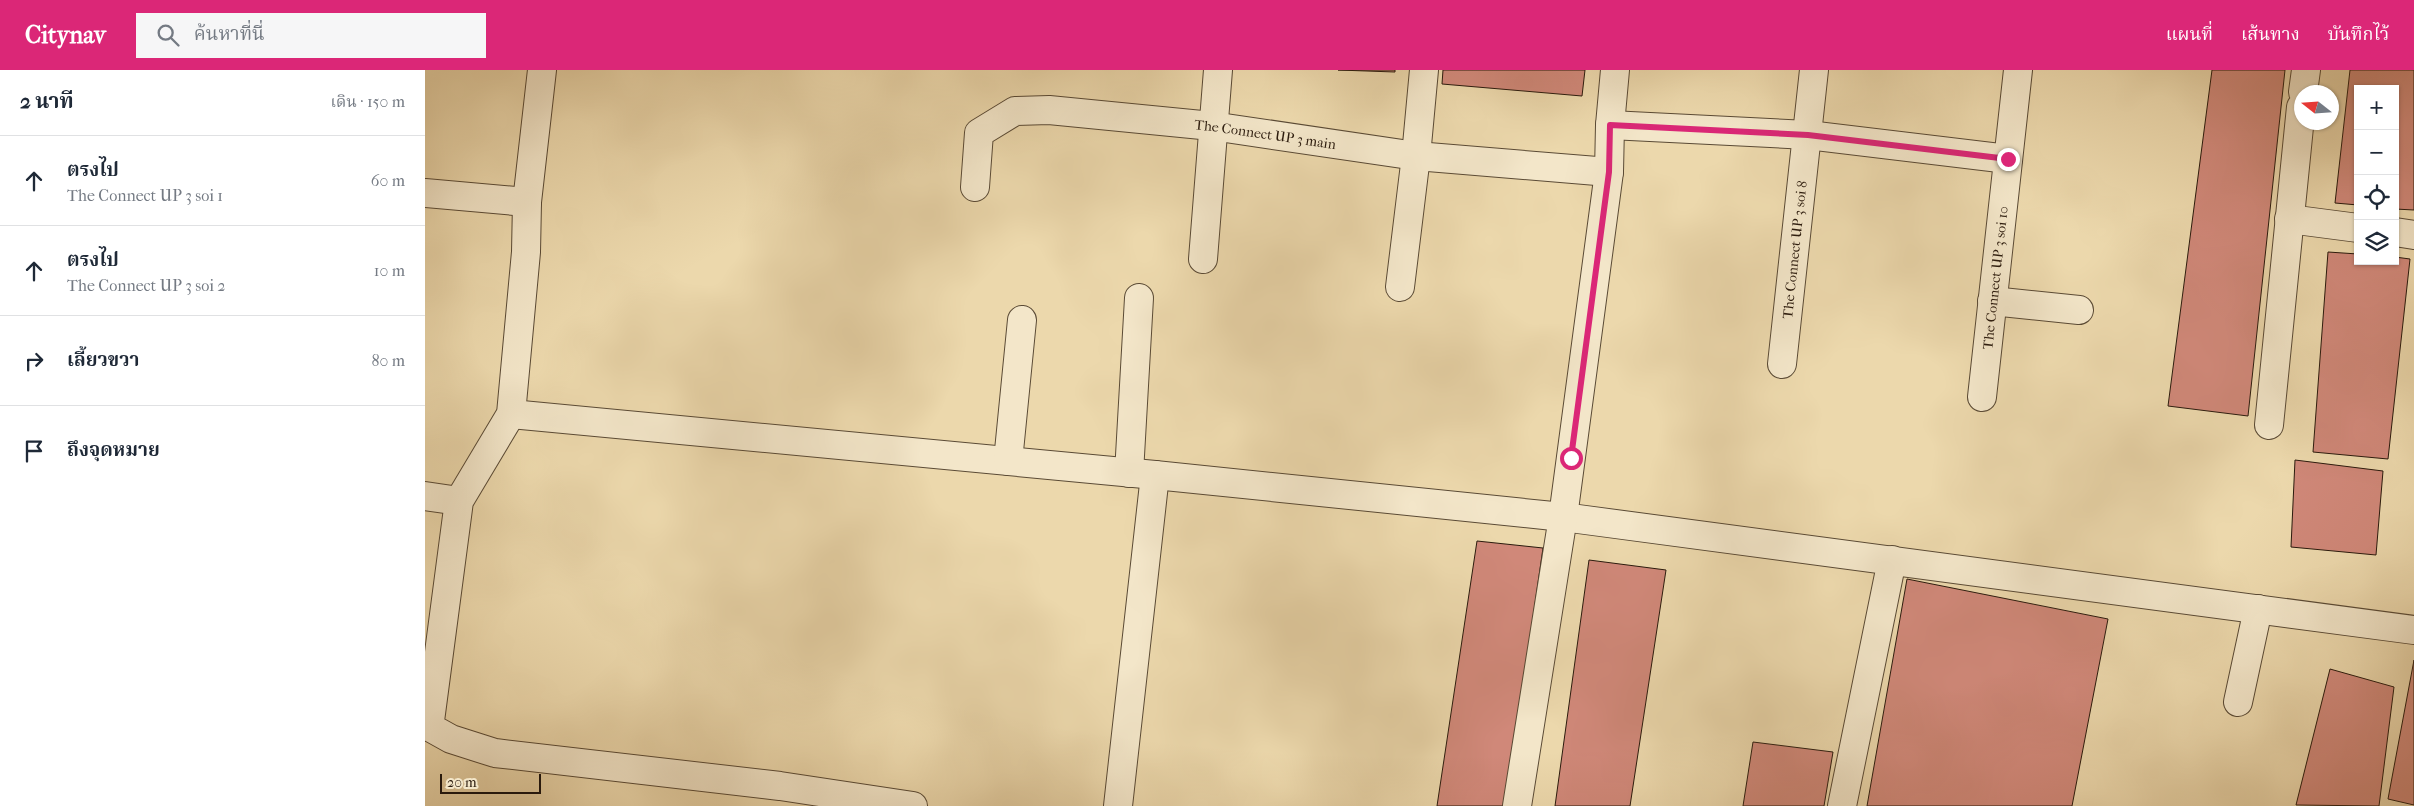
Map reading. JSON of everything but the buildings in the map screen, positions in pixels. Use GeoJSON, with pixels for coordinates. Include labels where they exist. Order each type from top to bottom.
{"type":"FeatureCollection","features":[{"type":"Feature","properties":{"kind":"street"},"geometry":{"type":"LineString","coordinates":[[542,70],[527,202],[526,252],[511,414],[459,500],[433,687],[430,721],[433,729],[451,739],[495,753],[780,786],[913,806]]}},
{"type":"Feature","properties":{"kind":"street"},"geometry":{"type":"LineString","coordinates":[[1203,259],[1212,126],[1218,70]]}},
{"type":"Feature","properties":{"kind":"street"},"geometry":{"type":"LineString","coordinates":[[1400,286],[1416,156],[1423,70]]}},
{"type":"Feature","properties":{"kind":"street"},"geometry":{"type":"LineString","coordinates":[[1517,806],[1563,517],[1609,172],[1610,125],[1615,70]]}},
{"type":"Feature","properties":{"kind":"street","name":"The Connect UP 3 soi 8"},"geometry":{"type":"LineString","coordinates":[[1782,364],[1814,70]]}},
{"type":"Feature","properties":{"kind":"street","name":"The Connect UP 3 soi 10"},"geometry":{"type":"LineString","coordinates":[[1982,397],[2018,70]]}},
{"type":"Feature","properties":{"kind":"street"},"geometry":{"type":"LineString","coordinates":[[2304,85],[2306,70]]}},
{"type":"Feature","properties":{"kind":"street","name":"The Connect UP 3 main"},"geometry":{"type":"LineString","coordinates":[[975,187],[979,133],[1015,111],[1049,110],[1212,126],[1416,156],[1609,172]]}},
{"type":"Feature","properties":{"kind":"street"},"geometry":{"type":"LineString","coordinates":[[1610,125],[1808,135],[2008,159]]}},
{"type":"Feature","properties":{"kind":"street"},"geometry":{"type":"LineString","coordinates":[[2269,425],[2299,130]]}},
{"type":"Feature","properties":{"kind":"street"},"geometry":{"type":"LineString","coordinates":[[425,193],[527,202]]}},
{"type":"Feature","properties":{"kind":"street"},"geometry":{"type":"LineString","coordinates":[[2289,219],[2354,227]]}},
{"type":"Feature","properties":{"kind":"street"},"geometry":{"type":"LineString","coordinates":[[2399,233],[2414,235]]}},
{"type":"Feature","properties":{"kind":"street"},"geometry":{"type":"LineString","coordinates":[[1118,806],[1142,474],[1139,298]]}},
{"type":"Feature","properties":{"kind":"street"},"geometry":{"type":"LineString","coordinates":[[1992,301],[2079,310]]}},
{"type":"Feature","properties":{"kind":"street"},"geometry":{"type":"LineString","coordinates":[[1008,461],[1023,320]]}},
{"type":"Feature","properties":{"kind":"street"},"geometry":{"type":"LineString","coordinates":[[511,414],[1142,474],[1563,517],[2414,630]]}},
{"type":"Feature","properties":{"kind":"street"},"geometry":{"type":"LineString","coordinates":[[425,496],[459,500]]}},
{"type":"Feature","properties":{"kind":"street"},"geometry":{"type":"LineString","coordinates":[[1842,806],[1892,560]]}},
{"type":"Feature","properties":{"kind":"street"},"geometry":{"type":"LineString","coordinates":[[2238,702],[2258,609]]}},
{"type":"Feature","properties":{"kind":"route"},"geometry":{"type":"LineString","coordinates":[[1571,458],[1609,172],[1610,125],[1808,135],[2008,159]]}}]}
